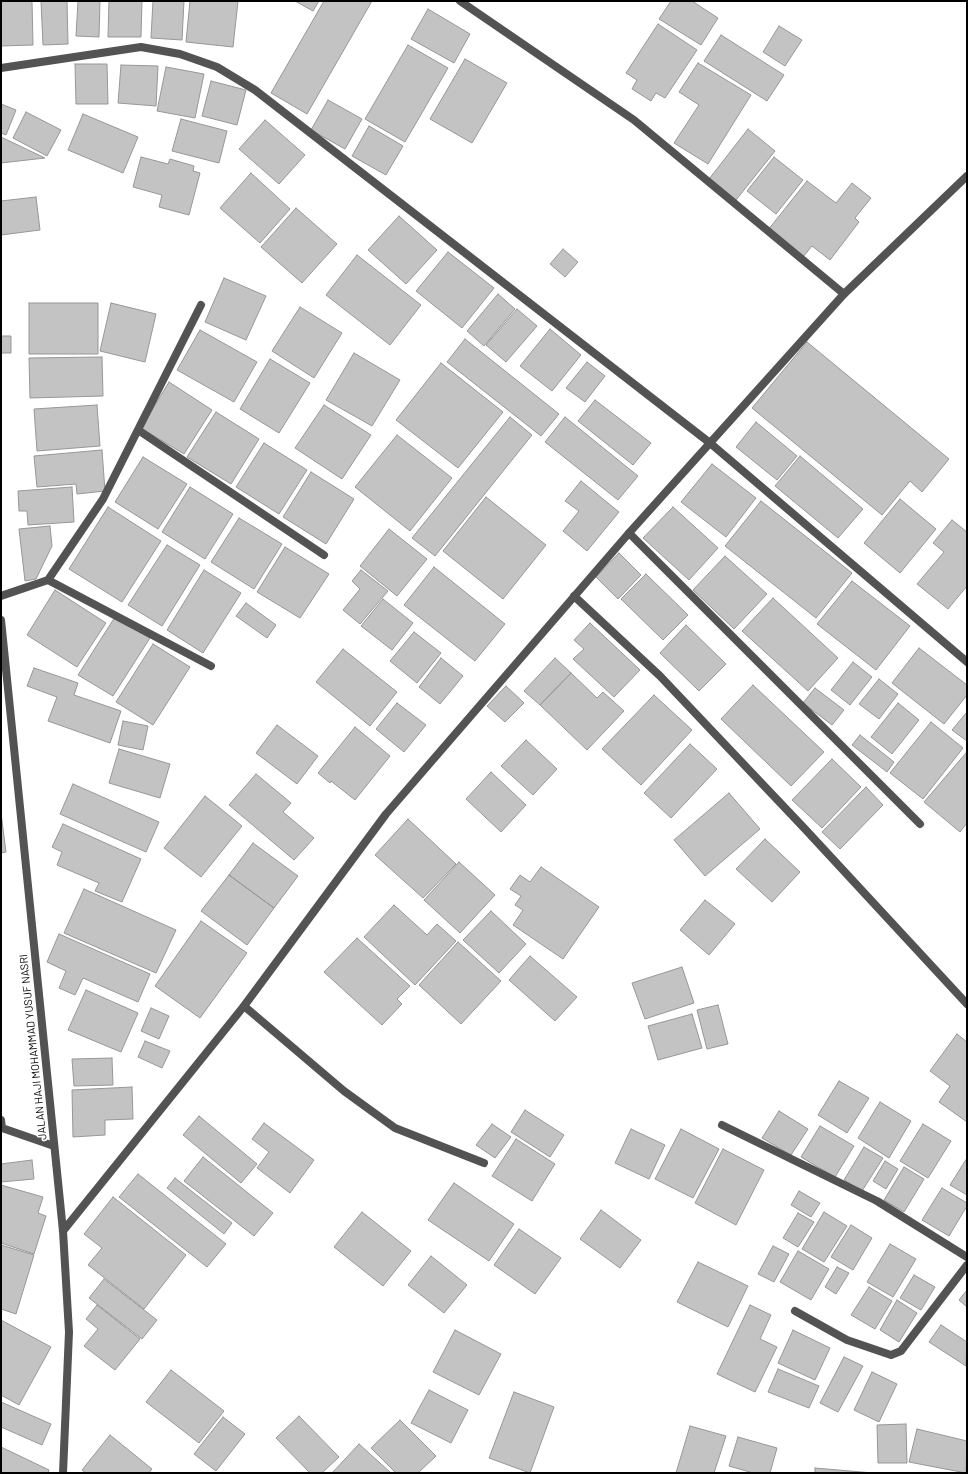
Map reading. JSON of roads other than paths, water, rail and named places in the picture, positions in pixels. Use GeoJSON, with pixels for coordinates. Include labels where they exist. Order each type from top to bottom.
{"type":"FeatureCollection","features":[{"type":"Feature","properties":{"kind":"street"},"geometry":{"type":"LineString","coordinates":[[460,1],[634,120],[844,294]]}},
{"type":"Feature","properties":{"kind":"street"},"geometry":{"type":"LineString","coordinates":[[1,68],[141,47],[180,54],[217,67],[255,90],[710,443],[967,662]]}},
{"type":"Feature","properties":{"kind":"street"},"geometry":{"type":"LineString","coordinates":[[62,1232],[244,1006],[386,814],[574,596],[844,294],[967,176]]}},
{"type":"Feature","properties":{"kind":"street"},"geometry":{"type":"LineString","coordinates":[[1,596],[48,580],[103,499],[201,305]]}},
{"type":"Feature","properties":{"kind":"street"},"geometry":{"type":"LineString","coordinates":[[138,430],[324,554]]}},
{"type":"Feature","properties":{"kind":"street"},"geometry":{"type":"LineString","coordinates":[[630,533],[920,824]]}},
{"type":"Feature","properties":{"kind":"street"},"geometry":{"type":"LineString","coordinates":[[48,580],[211,666]]}},
{"type":"Feature","properties":{"kind":"street"},"geometry":{"type":"LineString","coordinates":[[574,596],[660,676],[805,829],[967,1004]]}},
{"type":"Feature","properties":{"kind":"street","name":"JALAN HAJI MOHAMMAD YUSUF NASRI"},"geometry":{"type":"LineString","coordinates":[[1,620],[62,1232],[69,1332],[63,1473]]}},
{"type":"Feature","properties":{"kind":"street"},"geometry":{"type":"LineString","coordinates":[[244,1006],[344,1091],[395,1128],[484,1163]]}},
{"type":"Feature","properties":{"kind":"street"},"geometry":{"type":"LineString","coordinates":[[1,1120],[2,1128],[54,1146]]}},
{"type":"Feature","properties":{"kind":"street"},"geometry":{"type":"LineString","coordinates":[[722,1125],[876,1201],[967,1257]]}},
{"type":"Feature","properties":{"kind":"street"},"geometry":{"type":"LineString","coordinates":[[795,1311],[847,1340],[891,1355],[901,1351],[967,1265]]}}]}
